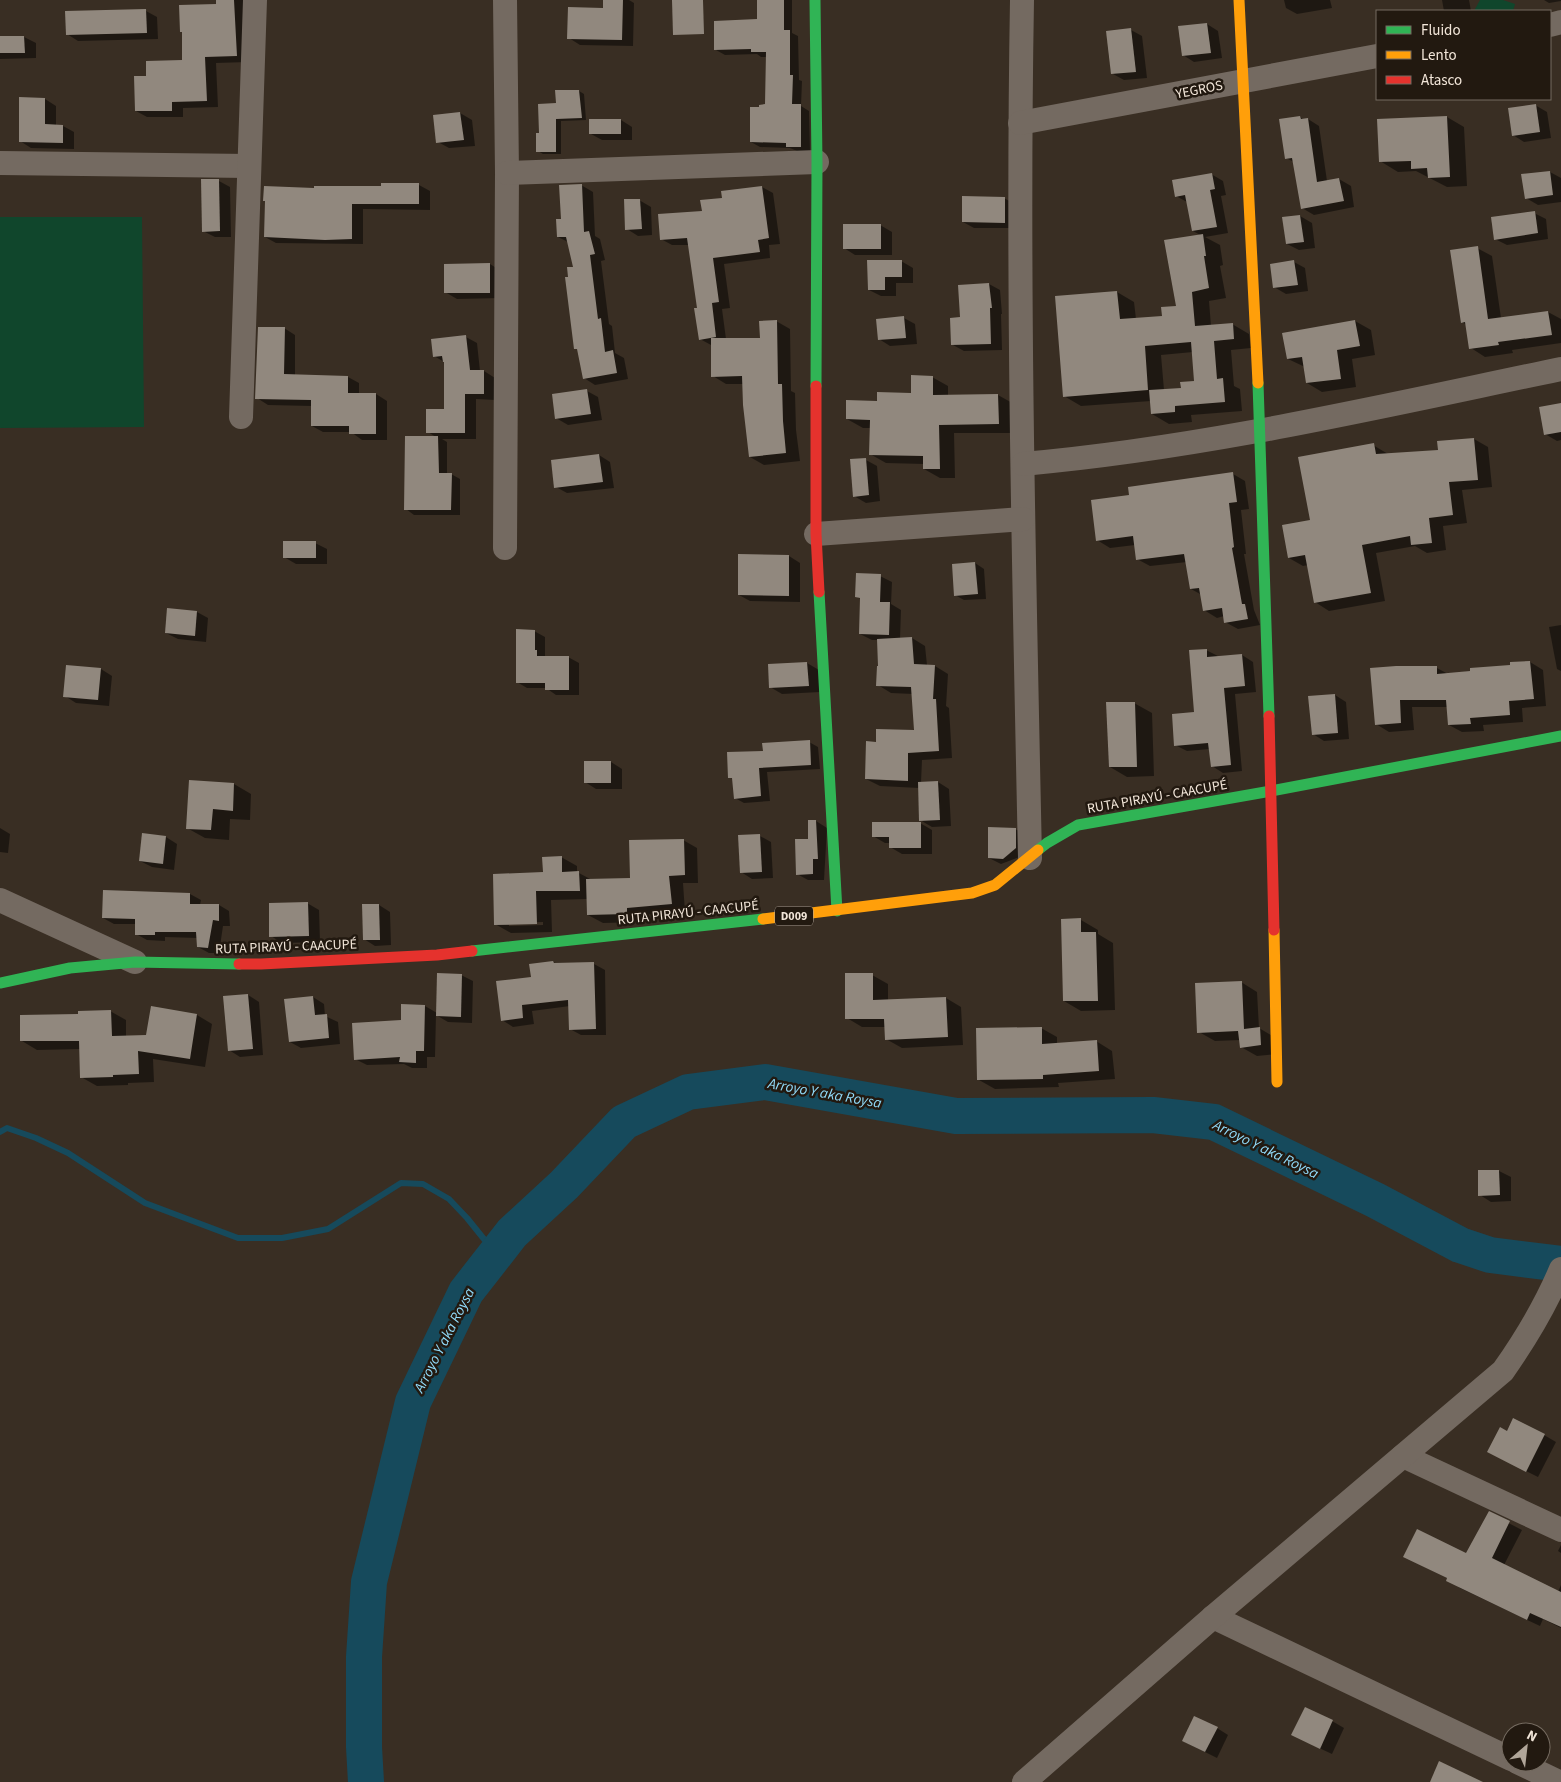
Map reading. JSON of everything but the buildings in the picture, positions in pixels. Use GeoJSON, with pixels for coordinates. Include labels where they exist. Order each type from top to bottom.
{"type":"FeatureCollection","features":[{"type":"Feature","properties":{"kind":"street"},"geometry":{"type":"LineString","coordinates":[[240,417],[255,0]]}},
{"type":"Feature","properties":{"kind":"street"},"geometry":{"type":"LineString","coordinates":[[505,0],[507,173],[505,548]]}},
{"type":"Feature","properties":{"kind":"street"},"geometry":{"type":"LineString","coordinates":[[814,0],[817,162],[816,534],[837,911]]}},
{"type":"Feature","properties":{"kind":"street"},"geometry":{"type":"LineString","coordinates":[[1022,0],[1020,123],[1022,464],[1030,858]]}},
{"type":"Feature","properties":{"kind":"street"},"geometry":{"type":"LineString","coordinates":[[1239,0],[1260,431],[1271,791],[1277,1082]]}},
{"type":"Feature","properties":{"kind":"street","name":"YEGROS"},"geometry":{"type":"LineString","coordinates":[[1020,123],[1376,56]]}},
{"type":"Feature","properties":{"kind":"street"},"geometry":{"type":"LineString","coordinates":[[507,173],[817,162]]}},
{"type":"Feature","properties":{"kind":"street"},"geometry":{"type":"LineString","coordinates":[[0,163],[250,166]]}},
{"type":"Feature","properties":{"kind":"street"},"geometry":{"type":"LineString","coordinates":[[1022,464],[1088,458],[1260,431],[1561,369]]}},
{"type":"Feature","properties":{"kind":"street"},"geometry":{"type":"LineString","coordinates":[[816,534],[1023,519]]}},
{"type":"Feature","properties":{"kind":"street","name":"RUTA PIRAYÚ - CAACUPÉ"},"geometry":{"type":"LineString","coordinates":[[0,983],[70,968],[135,962],[261,964],[437,955],[837,911],[972,893],[995,885],[1046,843],[1078,825],[1271,791],[1561,736]]}},
{"type":"Feature","properties":{"kind":"street"},"geometry":{"type":"LineString","coordinates":[[0,900],[135,962]]}},
{"type":"Feature","properties":{"kind":"street"},"geometry":{"type":"LineString","coordinates":[[1024,1782],[1213,1617],[1503,1371],[1527,1337],[1549,1297],[1561,1269]]}},
{"type":"Feature","properties":{"kind":"street"},"geometry":{"type":"LineString","coordinates":[[1403,1456],[1561,1530]]}},
{"type":"Feature","properties":{"kind":"street"},"geometry":{"type":"LineString","coordinates":[[1213,1617],[1501,1754]]}},
{"type":"Feature","properties":{"kind":"street"},"geometry":{"type":"LineString","coordinates":[[1538,1772],[1559,1782]]}},
{"type":"Feature","properties":{"kind":"green space"},"geometry":{"type":"Polygon","coordinates":[[[1480,0],[1503,0],[1515,4],[1513,10],[1475,10],[1480,0]]]}},
{"type":"Feature","properties":{"kind":"green space"},"geometry":{"type":"Polygon","coordinates":[[[0,217],[142,217],[144,427],[0,428],[0,217]]]}},
{"type":"Feature","properties":{"kind":"waterway","name":"Arroyo Y aka Roysa"},"geometry":{"type":"LineString","coordinates":[[366,1782],[364,1657],[369,1582],[413,1402],[466,1292],[512,1233],[564,1185],[624,1122],[688,1092],[765,1082],[956,1116],[1153,1115],[1214,1122],[1375,1200],[1460,1245],[1490,1255],[1561,1264]]}},
{"type":"Feature","properties":{"kind":"waterway"},"geometry":{"type":"LineString","coordinates":[[0,1132],[7,1128],[36,1138],[68,1153],[145,1203],[238,1238],[282,1238],[328,1229],[401,1183],[423,1184],[449,1199],[496,1254]]}},
{"type":"Feature","properties":{"kind":"traffic: fast"},"geometry":{"type":"LineString","coordinates":[[815,0],[817,162],[816,386]]}},
{"type":"Feature","properties":{"kind":"traffic: fast"},"geometry":{"type":"LineString","coordinates":[[1258,383],[1269,716]]}},
{"type":"Feature","properties":{"kind":"traffic: fast"},"geometry":{"type":"LineString","coordinates":[[819,592],[837,911]]}},
{"type":"Feature","properties":{"kind":"traffic: fast"},"geometry":{"type":"LineString","coordinates":[[1038,850],[1078,825],[1271,791],[1561,736]]}},
{"type":"Feature","properties":{"kind":"traffic: fast"},"geometry":{"type":"LineString","coordinates":[[472,951],[763,919]]}},
{"type":"Feature","properties":{"kind":"traffic: fast"},"geometry":{"type":"LineString","coordinates":[[0,983],[70,968],[135,962],[239,964]]}},
{"type":"Feature","properties":{"kind":"traffic: slow"},"geometry":{"type":"LineString","coordinates":[[1239,0],[1258,383]]}},
{"type":"Feature","properties":{"kind":"traffic: slow"},"geometry":{"type":"LineString","coordinates":[[763,919],[972,893],[995,885],[1038,850]]}},
{"type":"Feature","properties":{"kind":"traffic: slow"},"geometry":{"type":"LineString","coordinates":[[1274,930],[1277,1082]]}},
{"type":"Feature","properties":{"kind":"traffic: jam"},"geometry":{"type":"LineString","coordinates":[[816,386],[816,534],[819,592]]}},
{"type":"Feature","properties":{"kind":"traffic: jam"},"geometry":{"type":"LineString","coordinates":[[1269,716],[1274,930]]}},
{"type":"Feature","properties":{"kind":"traffic: jam"},"geometry":{"type":"LineString","coordinates":[[239,964],[437,955],[472,951]]}}]}
